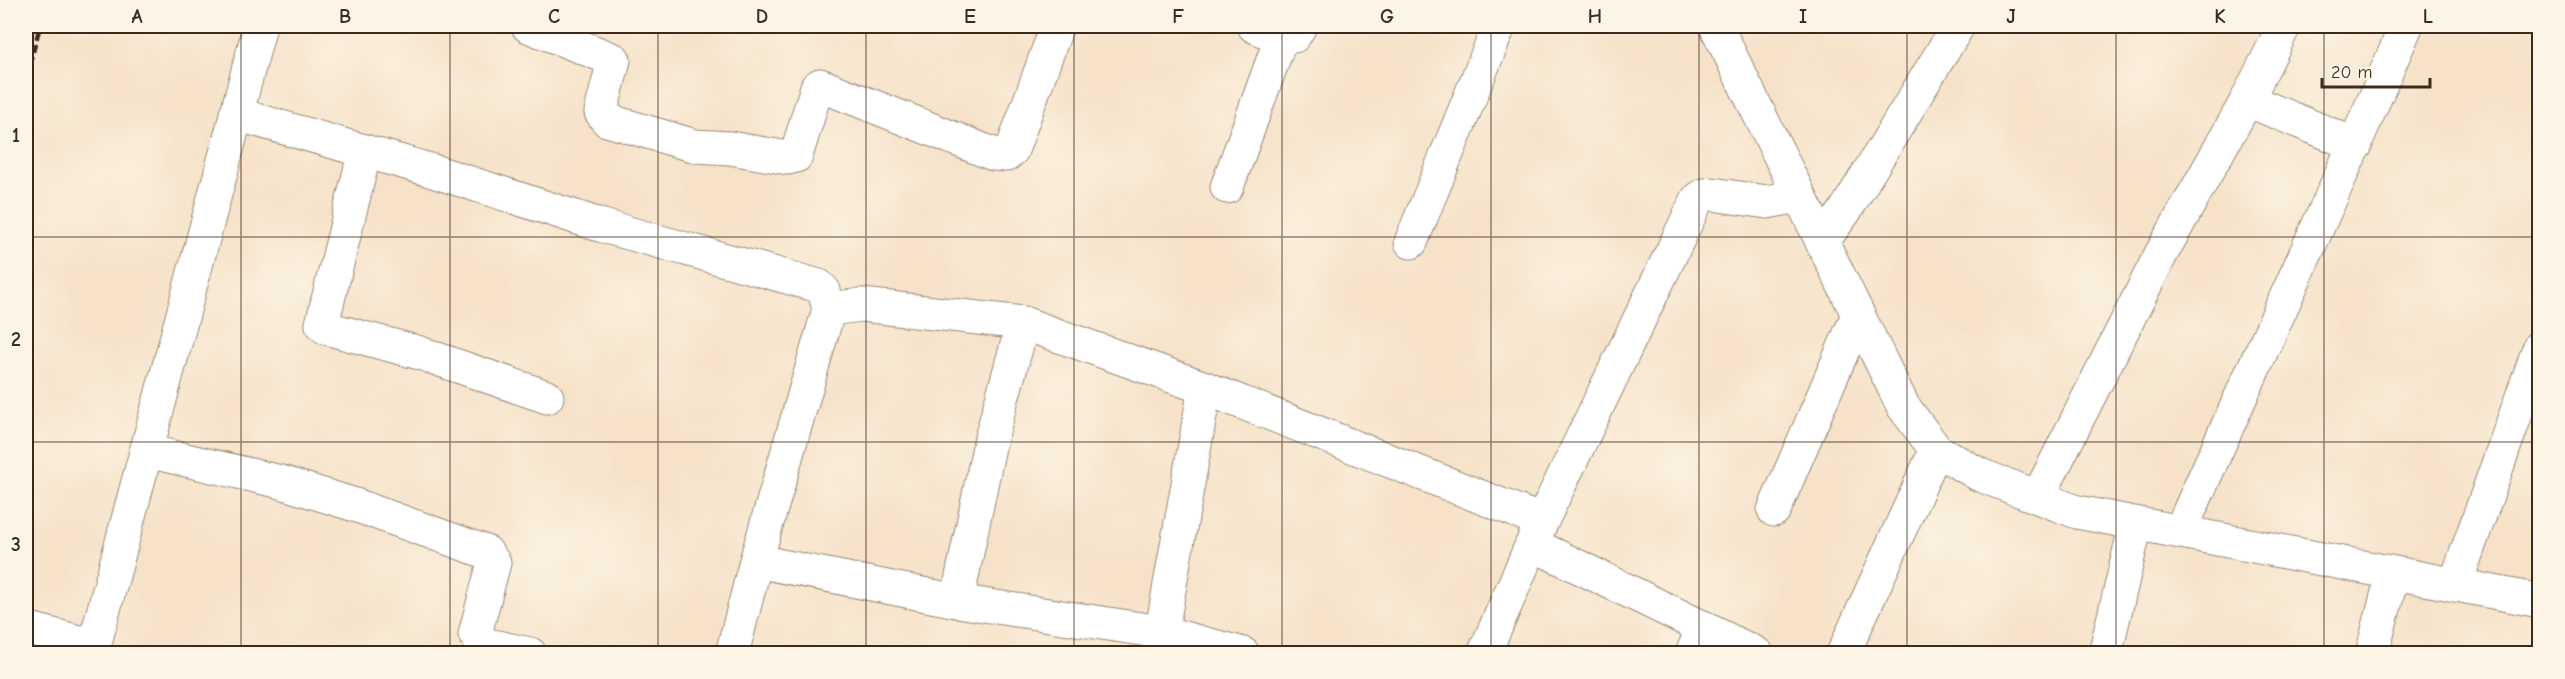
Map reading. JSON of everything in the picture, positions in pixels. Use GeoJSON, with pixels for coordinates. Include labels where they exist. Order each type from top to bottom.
{"type":"FeatureCollection","features":[{"type":"Feature","properties":{"kind":"street"},"geometry":{"type":"LineString","coordinates":[[26,628],[93,650],[260,26]]}},
{"type":"Feature","properties":{"kind":"street"},"geometry":{"type":"LineString","coordinates":[[528,26],[614,60],[601,112],[607,120],[696,146],[730,148],[788,158],[796,156],[817,87],[820,85],[993,154],[1006,155],[1012,150],[1057,26]]}},
{"type":"Feature","properties":{"kind":"street"},"geometry":{"type":"LineString","coordinates":[[1411,242],[1499,26]]}},
{"type":"Feature","properties":{"kind":"street"},"geometry":{"type":"LineString","coordinates":[[1716,26],[1903,406],[1936,450],[1980,475],[2077,512],[2540,601]]}},
{"type":"Feature","properties":{"kind":"street"},"geometry":{"type":"LineString","coordinates":[[1822,242],[1845,211],[1958,26]]}},
{"type":"Feature","properties":{"kind":"street"},"geometry":{"type":"LineString","coordinates":[[2038,497],[2161,254],[2247,100],[2284,26]]}},
{"type":"Feature","properties":{"kind":"street"},"geometry":{"type":"LineString","coordinates":[[2180,532],[2274,319],[2356,145],[2406,26]]}},
{"type":"Feature","properties":{"kind":"street"},"geometry":{"type":"LineString","coordinates":[[1227,187],[1278,30]]}},
{"type":"Feature","properties":{"kind":"street"},"geometry":{"type":"LineString","coordinates":[[2247,100],[2356,145]]}},
{"type":"Feature","properties":{"kind":"street"},"geometry":{"type":"LineString","coordinates":[[236,114],[365,151],[603,226],[819,286],[824,291],[829,309],[756,561],[732,654]]}},
{"type":"Feature","properties":{"kind":"street"},"geometry":{"type":"LineString","coordinates":[[365,151],[322,324],[326,328],[420,353],[546,397]]}},
{"type":"Feature","properties":{"kind":"street"},"geometry":{"type":"LineString","coordinates":[[1484,654],[1537,532],[1697,200],[1704,195],[1712,194],[1767,202],[1799,196]]}},
{"type":"Feature","properties":{"kind":"street"},"geometry":{"type":"LineString","coordinates":[[829,309],[862,305],[1023,323],[1205,388],[1537,532],[1697,640],[1757,654]]}},
{"type":"Feature","properties":{"kind":"street"},"geometry":{"type":"LineString","coordinates":[[1774,510],[1858,315]]}},
{"type":"Feature","properties":{"kind":"street"},"geometry":{"type":"LineString","coordinates":[[957,601],[990,442],[1023,323]]}},
{"type":"Feature","properties":{"kind":"street"},"geometry":{"type":"LineString","coordinates":[[2455,585],[2540,346]]}},
{"type":"Feature","properties":{"kind":"street"},"geometry":{"type":"LineString","coordinates":[[1159,643],[1205,388]]}},
{"type":"Feature","properties":{"kind":"street"},"geometry":{"type":"LineString","coordinates":[[1843,654],[1936,450]]}},
{"type":"Feature","properties":{"kind":"street"},"geometry":{"type":"LineString","coordinates":[[147,451],[281,482],[355,504],[486,552],[494,563],[475,634],[483,644],[530,654]]}},
{"type":"Feature","properties":{"kind":"street"},"geometry":{"type":"LineString","coordinates":[[2105,654],[2136,524]]}},
{"type":"Feature","properties":{"kind":"street"},"geometry":{"type":"LineString","coordinates":[[756,561],[1159,643],[1243,654]]}},
{"type":"Feature","properties":{"kind":"street"},"geometry":{"type":"LineString","coordinates":[[2372,654],[2393,573]]}},
{"type":"Feature","properties":{"kind":"railway"},"geometry":{"type":"LineString","coordinates":[[26,78],[40,26]]}}]}
